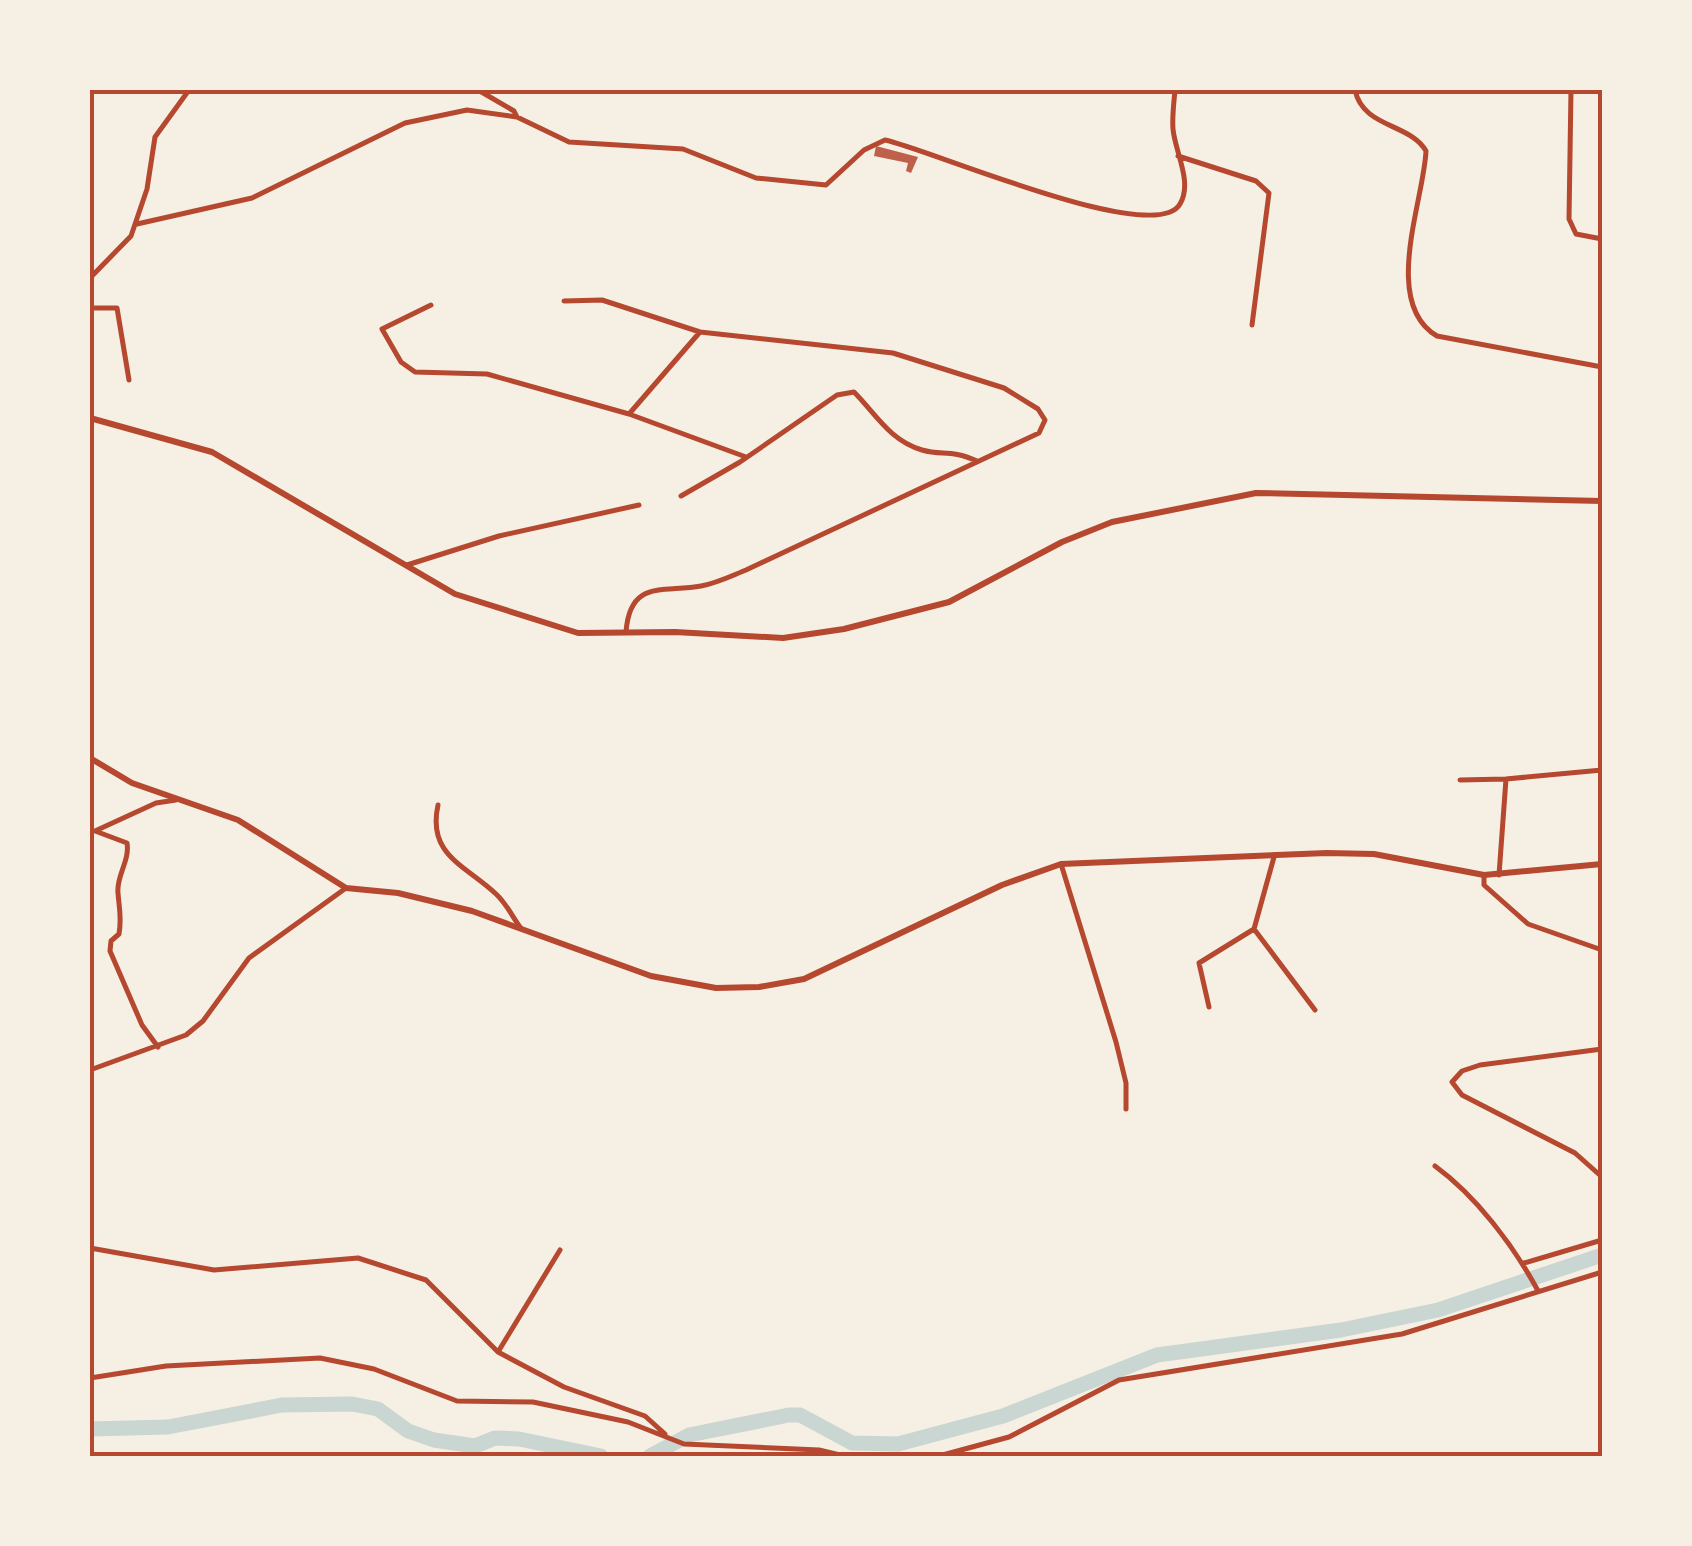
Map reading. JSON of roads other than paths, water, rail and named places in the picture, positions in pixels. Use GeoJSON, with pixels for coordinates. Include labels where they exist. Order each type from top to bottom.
{"type":"FeatureCollection","features":[{"type":"Feature","properties":{"kind":"street"},"geometry":{"type":"LineString","coordinates":[[90,278],[137,224],[155,137],[189,90]]}},
{"type":"Feature","properties":{"kind":"street"},"geometry":{"type":"LineString","coordinates":[[478,90],[514,111],[517,117]]}},
{"type":"Feature","properties":{"kind":"street"},"geometry":{"type":"LineString","coordinates":[[137,224],[252,198],[375,135],[421,117],[467,110],[517,117],[568,142],[683,148],[756,178],[809,186],[826,185],[864,150],[885,140],[1073,202],[1148,215],[1170,213],[1183,199],[1185,187],[1172,128],[1175,90]]}},
{"type":"Feature","properties":{"kind":"street"},"geometry":{"type":"LineString","coordinates":[[1355,90],[1369,114],[1417,141],[1426,152],[1407,266],[1425,326],[1437,336],[1602,366]]}},
{"type":"Feature","properties":{"kind":"street"},"geometry":{"type":"LineString","coordinates":[[1571,90],[1568,219],[1576,234],[1602,239]]}},
{"type":"Feature","properties":{"kind":"street"},"geometry":{"type":"LineString","coordinates":[[1178,156],[1256,181],[1269,193],[1252,324]]}},
{"type":"Feature","properties":{"kind":"street"},"geometry":{"type":"LineString","coordinates":[[564,301],[602,300],[700,332],[892,352],[1004,388],[1038,408],[1045,420],[1039,433],[718,582],[646,593],[632,606],[626,632]]}},
{"type":"Feature","properties":{"kind":"street"},"geometry":{"type":"LineString","coordinates":[[431,305],[382,329],[401,362],[415,372],[487,374],[628,414],[746,457]]}},
{"type":"Feature","properties":{"kind":"street"},"geometry":{"type":"LineString","coordinates":[[90,308],[117,308],[129,380]]}},
{"type":"Feature","properties":{"kind":"street"},"geometry":{"type":"LineString","coordinates":[[628,414],[700,332]]}},
{"type":"Feature","properties":{"kind":"street"},"geometry":{"type":"LineString","coordinates":[[681,496],[836,395],[854,392],[872,418],[902,440],[923,451],[954,450],[978,461]]}},
{"type":"Feature","properties":{"kind":"street"},"geometry":{"type":"LineString","coordinates":[[90,418],[212,452],[454,594],[501,612],[578,633],[783,638],[844,629],[949,602],[1062,542],[1112,522],[1256,493],[1602,501]]}},
{"type":"Feature","properties":{"kind":"street"},"geometry":{"type":"LineString","coordinates":[[404,566],[500,536],[639,505]]}},
{"type":"Feature","properties":{"kind":"street"},"geometry":{"type":"LineString","coordinates":[[90,758],[132,783],[238,820],[346,888],[435,901],[677,984],[737,988],[782,984],[823,972],[1002,885],[1061,864],[1374,854],[1484,875],[1602,864]]}},
{"type":"Feature","properties":{"kind":"street"},"geometry":{"type":"LineString","coordinates":[[1460,780],[1602,770]]}},
{"type":"Feature","properties":{"kind":"street"},"geometry":{"type":"LineString","coordinates":[[1500,875],[1506,779]]}},
{"type":"Feature","properties":{"kind":"street"},"geometry":{"type":"LineString","coordinates":[[158,1047],[142,1026],[110,951],[111,940],[119,934],[123,906],[117,889],[128,858],[127,843],[95,831],[156,803],[177,800]]}},
{"type":"Feature","properties":{"kind":"street"},"geometry":{"type":"LineString","coordinates":[[438,805],[436,832],[444,853],[495,893],[520,927]]}},
{"type":"Feature","properties":{"kind":"street"},"geometry":{"type":"LineString","coordinates":[[1209,1007],[1199,962],[1254,929],[1274,857]]}},
{"type":"Feature","properties":{"kind":"street"},"geometry":{"type":"LineString","coordinates":[[1061,864],[1116,1042],[1126,1083],[1126,1109]]}},
{"type":"Feature","properties":{"kind":"street"},"geometry":{"type":"LineString","coordinates":[[1484,875],[1484,885],[1518,918],[1602,950]]}},
{"type":"Feature","properties":{"kind":"street"},"geometry":{"type":"LineString","coordinates":[[91,1069],[158,1047],[198,1026],[249,958],[346,888]]}},
{"type":"Feature","properties":{"kind":"street"},"geometry":{"type":"LineString","coordinates":[[1254,929],[1315,1010]]}},
{"type":"Feature","properties":{"kind":"street"},"geometry":{"type":"LineString","coordinates":[[1602,1049],[1480,1065],[1462,1071],[1452,1082],[1462,1095],[1584,1159],[1602,1177]]}},
{"type":"Feature","properties":{"kind":"street"},"geometry":{"type":"LineString","coordinates":[[1436,1166],[1456,1181],[1524,1263],[1536,1286]]}},
{"type":"Feature","properties":{"kind":"street"},"geometry":{"type":"LineString","coordinates":[[1524,1263],[1602,1240]]}},
{"type":"Feature","properties":{"kind":"street"},"geometry":{"type":"LineString","coordinates":[[90,1248],[214,1270],[315,1261],[376,1262],[426,1280],[498,1352],[564,1387],[645,1416],[671,1439]]}},
{"type":"Feature","properties":{"kind":"street"},"geometry":{"type":"LineString","coordinates":[[498,1352],[560,1250]]}},
{"type":"Feature","properties":{"kind":"street"},"geometry":{"type":"LineString","coordinates":[[939,1456],[1009,1437],[1119,1380],[1382,1338],[1536,1286],[1602,1272]]}},
{"type":"Feature","properties":{"kind":"street"},"geometry":{"type":"LineString","coordinates":[[90,1378],[166,1366],[288,1357],[338,1360],[457,1402],[533,1402],[628,1422],[684,1444],[819,1450],[844,1456]]}},
{"type":"Feature","properties":{"kind":"waterway"},"geometry":{"type":"LineString","coordinates":[[650,1456],[689,1435],[789,1415],[800,1415],[852,1443],[898,1444],[1003,1416],[1157,1355],[1341,1330],[1438,1310],[1602,1255]]}},
{"type":"Feature","properties":{"kind":"waterway"},"geometry":{"type":"LineString","coordinates":[[90,1429],[168,1427],[282,1405],[352,1404],[378,1409],[408,1431],[434,1440],[475,1446],[495,1438],[519,1439],[601,1456]]}}]}
